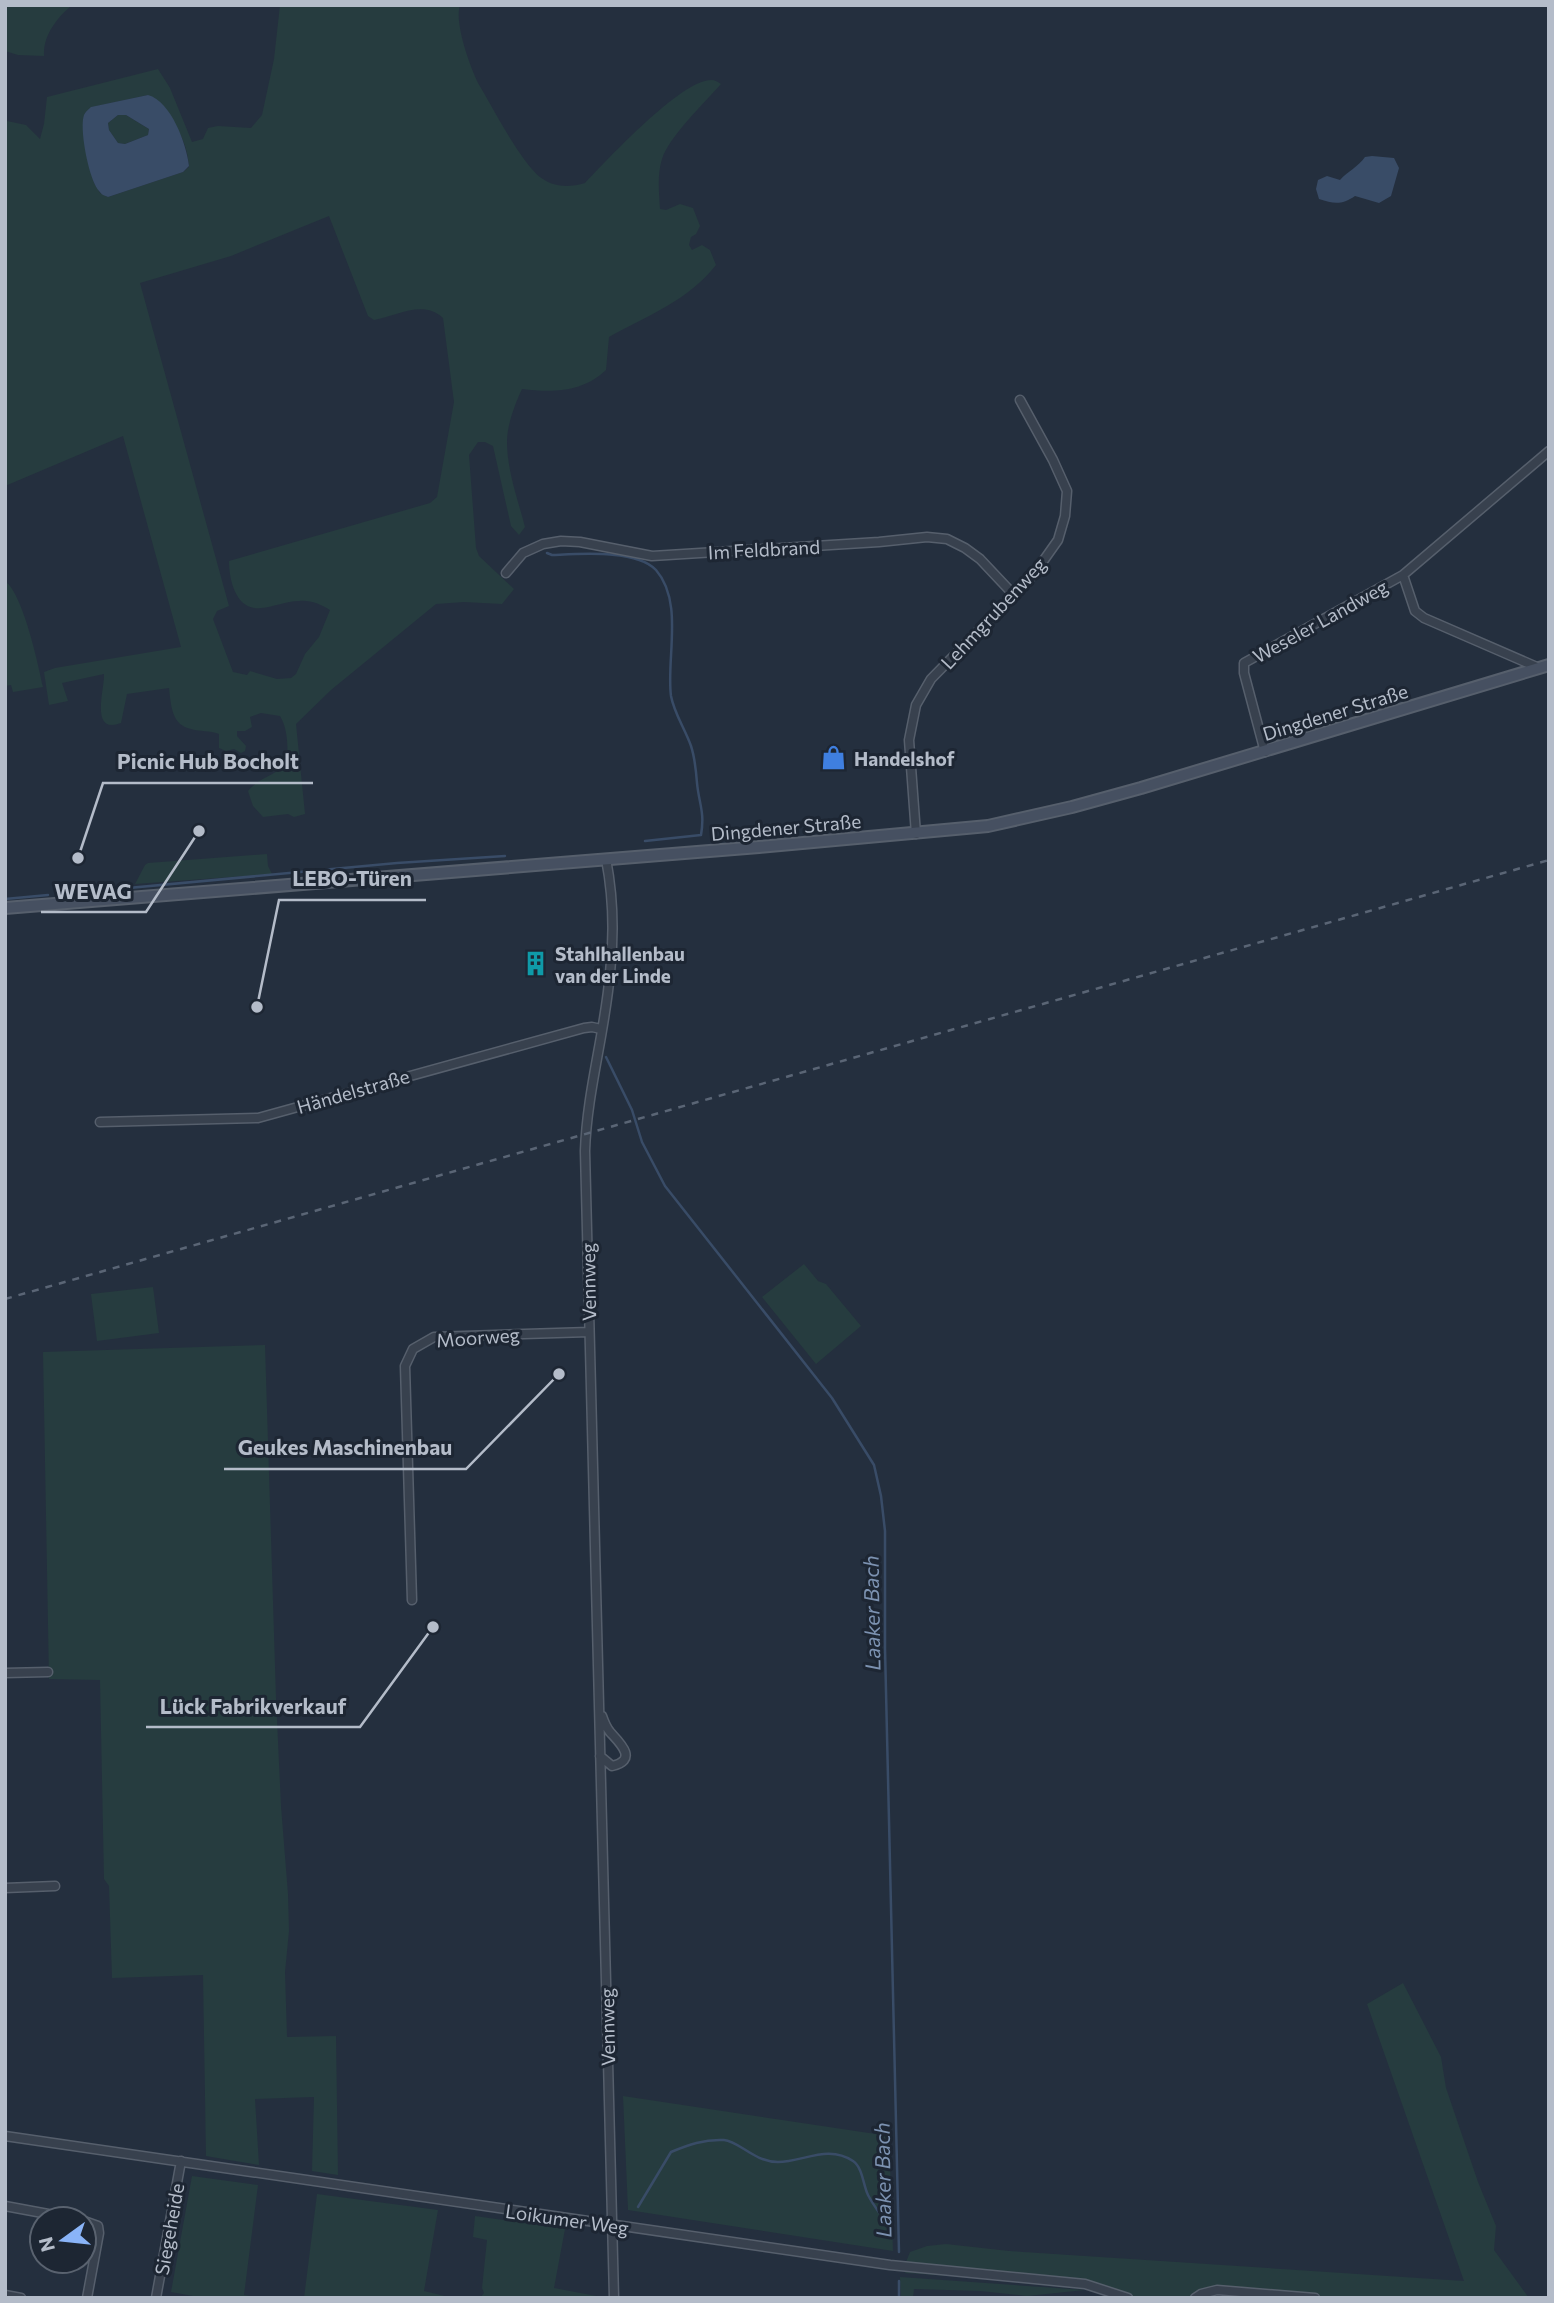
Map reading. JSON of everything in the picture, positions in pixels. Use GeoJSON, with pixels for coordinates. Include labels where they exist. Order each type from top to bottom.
{"type":"FeatureCollection","features":[{"type":"Feature","properties":{"kind":"main road","name":"Dingdener Straße"},"geometry":{"type":"LineString","coordinates":[[5,908],[988,826],[1072,807],[1265,752],[1544,667]]}},
{"type":"Feature","properties":{"kind":"street","name":"Lehmgrubenweg"},"geometry":{"type":"LineString","coordinates":[[916,834],[909,740],[916,705],[931,679],[1034,573],[1058,540],[1065,516],[1067,491],[1020,400]]}},
{"type":"Feature","properties":{"kind":"street","name":"Weseler Landweg"},"geometry":{"type":"LineString","coordinates":[[1265,752],[1244,673],[1244,663],[1403,575],[1549,451]]}},
{"type":"Feature","properties":{"kind":"street","name":"Im Feldbrand"},"geometry":{"type":"LineString","coordinates":[[506,573],[523,553],[543,544],[562,541],[652,556],[927,537],[947,540],[965,548],[980,559],[1013,594]]}},
{"type":"Feature","properties":{"kind":"street","name":"Weseler Landweg"},"geometry":{"type":"LineString","coordinates":[[1403,575],[1415,611],[1424,618],[1544,667]]}},
{"type":"Feature","properties":{"kind":"street","name":"Vennweg"},"geometry":{"type":"LineString","coordinates":[[606,859],[612,948],[608,990],[587,1115],[585,1151],[614,2298]]}},
{"type":"Feature","properties":{"kind":"street","name":"Händelstraße"},"geometry":{"type":"LineString","coordinates":[[100,1122],[258,1118],[572,1031],[592,1027],[601,1029]]}},
{"type":"Feature","properties":{"kind":"street","name":"Moorweg"},"geometry":{"type":"LineString","coordinates":[[412,1600],[405,1366],[413,1349],[434,1337],[589,1332]]}},
{"type":"Feature","properties":{"kind":"street"},"geometry":{"type":"LineString","coordinates":[[5,1673],[48,1672]]}},
{"type":"Feature","properties":{"kind":"street","name":"Vennweg"},"geometry":{"type":"LineString","coordinates":[[599,1707],[606,1726],[625,1749],[625,1757],[612,1766],[600,1756]]}},
{"type":"Feature","properties":{"kind":"street"},"geometry":{"type":"LineString","coordinates":[[5,1888],[55,1886]]}},
{"type":"Feature","properties":{"kind":"street","name":"Loikumer Weg"},"geometry":{"type":"LineString","coordinates":[[5,2136],[890,2265],[1085,2284],[1128,2298]]}},
{"type":"Feature","properties":{"kind":"street","name":"Siegeheide"},"geometry":{"type":"LineString","coordinates":[[156,2298],[181,2161]]}},
{"type":"Feature","properties":{"kind":"street"},"geometry":{"type":"LineString","coordinates":[[5,2206],[28,2210]]}},
{"type":"Feature","properties":{"kind":"street"},"geometry":{"type":"LineString","coordinates":[[87,2298],[91,2275]]}},
{"type":"Feature","properties":{"kind":"street"},"geometry":{"type":"LineString","coordinates":[[1195,2298],[1217,2290],[1315,2298]]}},
{"type":"Feature","properties":{"kind":"street"},"geometry":{"type":"LineString","coordinates":[[5,2295],[21,2298]]}},
{"type":"Feature","properties":{"kind":"green space"},"geometry":{"type":"Polygon","coordinates":[[[5,5],[72,5],[52,28],[44,48],[44,56],[18,55],[5,51],[5,5]]]}},
{"type":"Feature","properties":{"kind":"green space"},"geometry":{"type":"Polygon","coordinates":[[[280,5],[460,5],[461,33],[478,83],[526,162],[543,179],[564,186],[585,183],[645,123],[682,93],[698,83],[711,80],[721,84],[688,120],[666,150],[659,177],[660,209],[666,210],[680,204],[693,208],[700,226],[691,237],[689,245],[692,250],[702,245],[710,250],[716,265],[680,298],[609,337],[606,370],[588,383],[556,391],[522,389],[507,435],[511,474],[525,527],[519,535],[511,526],[493,446],[478,442],[469,455],[476,548],[479,556],[514,589],[502,604],[436,604],[331,690],[296,724],[305,814],[294,817],[288,814],[263,817],[253,806],[248,791],[287,763],[286,733],[280,716],[261,713],[250,717],[252,727],[237,731],[237,736],[246,746],[241,753],[234,749],[226,751],[219,748],[219,734],[191,729],[179,723],[173,713],[169,688],[127,694],[121,723],[111,725],[105,722],[102,716],[104,674],[62,683],[68,701],[49,705],[44,672],[181,647],[123,436],[5,486],[5,123],[7,121],[26,125],[40,139],[47,97],[158,69],[170,88],[192,142],[203,139],[208,128],[251,128],[262,115],[274,59],[280,5]],[[148,95],[92,107],[85,113],[94,183],[100,193],[108,197],[183,172],[189,167],[181,135],[148,95]],[[329,216],[231,256],[140,283],[229,606],[217,611],[213,619],[233,672],[247,675],[250,671],[277,679],[291,678],[319,637],[330,610],[303,601],[261,608],[245,605],[236,593],[230,577],[229,561],[430,503],[437,497],[454,402],[443,318],[435,312],[419,309],[374,320],[368,316],[329,216]]]}},
{"type":"Feature","properties":{"kind":"green space"},"geometry":{"type":"Polygon","coordinates":[[[118,115],[126,115],[149,129],[148,135],[125,144],[118,143],[109,130],[108,123],[118,115]]]}},
{"type":"Feature","properties":{"kind":"green space"},"geometry":{"type":"Polygon","coordinates":[[[5,581],[12,588],[24,614],[43,687],[13,692],[11,685],[5,686],[5,581]]]}},
{"type":"Feature","properties":{"kind":"green space"},"geometry":{"type":"Polygon","coordinates":[[[267,854],[272,874],[135,884],[148,863],[267,854]]]}},
{"type":"Feature","properties":{"kind":"green space"},"geometry":{"type":"Polygon","coordinates":[[[804,1264],[818,1281],[826,1284],[861,1326],[816,1364],[762,1297],[804,1264]]]}},
{"type":"Feature","properties":{"kind":"green space"},"geometry":{"type":"Polygon","coordinates":[[[153,1287],[159,1333],[97,1341],[91,1294],[153,1287]]]}},
{"type":"Feature","properties":{"kind":"green space"},"geometry":{"type":"Polygon","coordinates":[[[265,1345],[276,1698],[288,1894],[289,1931],[285,1972],[287,2037],[336,2036],[338,2175],[312,2171],[314,2097],[255,2099],[259,2165],[206,2156],[203,1975],[112,1978],[109,1886],[104,1879],[100,1680],[49,1679],[43,1352],[265,1345]]]}},
{"type":"Feature","properties":{"kind":"green space"},"geometry":{"type":"Polygon","coordinates":[[[1403,1983],[1441,2057],[1446,2088],[1496,2226],[1494,2250],[1529,2298],[1317,2298],[1242,2289],[1192,2298],[1132,2298],[1086,2285],[905,2273],[910,2252],[927,2246],[946,2244],[1009,2251],[1464,2281],[1367,2004],[1403,1983]]]}},
{"type":"Feature","properties":{"kind":"green space"},"geometry":{"type":"Polygon","coordinates":[[[623,2096],[889,2136],[893,2251],[628,2210],[623,2096]]]}},
{"type":"Feature","properties":{"kind":"green space"},"geometry":{"type":"Polygon","coordinates":[[[192,2176],[258,2185],[244,2295],[262,2298],[204,2298],[171,2292],[192,2176]]]}},
{"type":"Feature","properties":{"kind":"green space"},"geometry":{"type":"Polygon","coordinates":[[[317,2194],[438,2210],[424,2291],[453,2298],[304,2298],[317,2194]]]}},
{"type":"Feature","properties":{"kind":"green space"},"geometry":{"type":"Polygon","coordinates":[[[475,2216],[565,2229],[554,2288],[607,2298],[480,2298],[484,2293],[482,2288],[487,2240],[473,2237],[475,2216]]]}},
{"type":"Feature","properties":{"kind":"green space"},"geometry":{"type":"Polygon","coordinates":[[[900,2277],[1085,2290],[1027,2296],[914,2289],[913,2298],[901,2298],[900,2277]]]}},
{"type":"Feature","properties":{"kind":"water"},"geometry":{"type":"Polygon","coordinates":[[[148,95],[156,99],[171,115],[176,125],[189,166],[183,172],[108,197],[103,195],[95,185],[84,142],[84,115],[91,107],[148,95]],[[118,115],[108,123],[109,130],[118,143],[125,144],[148,135],[149,129],[126,115],[118,115]]]}},
{"type":"Feature","properties":{"kind":"water"},"geometry":{"type":"Polygon","coordinates":[[[1365,157],[1394,158],[1399,168],[1391,196],[1379,203],[1355,196],[1338,203],[1319,199],[1316,189],[1318,180],[1327,176],[1340,180],[1365,157]]]}},
{"type":"Feature","properties":{"kind":"waterway"},"geometry":{"type":"LineString","coordinates":[[547,553],[607,554],[635,559],[656,570],[664,583],[672,614],[671,696],[693,755],[702,827],[701,835],[645,841]]}},
{"type":"Feature","properties":{"kind":"waterway","name":"Laaker Bach"},"geometry":{"type":"LineString","coordinates":[[64,894],[397,863],[505,856]]}},
{"type":"Feature","properties":{"kind":"waterway","name":"Laaker Bach"},"geometry":{"type":"LineString","coordinates":[[5,899],[48,895]]}},
{"type":"Feature","properties":{"kind":"waterway","name":"Laaker Bach"},"geometry":{"type":"LineString","coordinates":[[606,1057],[632,1110],[642,1142],[665,1186],[832,1398],[874,1465],[885,1531],[885,1648],[899,2252]]}},
{"type":"Feature","properties":{"kind":"waterway"},"geometry":{"type":"LineString","coordinates":[[638,2207],[671,2152],[703,2142],[724,2140],[769,2161],[787,2161],[825,2154],[844,2156],[859,2168],[868,2195],[883,2218]]}},
{"type":"Feature","properties":{"kind":"waterway","name":"Laaker Bach"},"geometry":{"type":"LineString","coordinates":[[899,2281],[899,2298]]}},
{"type":"Feature","properties":{"kind":"railway"},"geometry":{"type":"LineString","coordinates":[[5,1299],[1549,860]]}},
{"type":"Feature","properties":{"kind":"place","name":"Handelshof"},"geometry":{"type":"Point","coordinates":[834,758]}},
{"type":"Feature","properties":{"kind":"place","name":"WEVAG"},"geometry":{"type":"Point","coordinates":[199,831]}},
{"type":"Feature","properties":{"kind":"place","name":"Picnic Hub Bocholt"},"geometry":{"type":"Point","coordinates":[78,858]}},
{"type":"Feature","properties":{"kind":"place","name":"Stahlhallenbau van der Linde"},"geometry":{"type":"Point","coordinates":[535,964]}},
{"type":"Feature","properties":{"kind":"place","name":"LEBO-Türen"},"geometry":{"type":"Point","coordinates":[257,1007]}},
{"type":"Feature","properties":{"kind":"place","name":"Geukes Maschinenbau"},"geometry":{"type":"Point","coordinates":[559,1374]}},
{"type":"Feature","properties":{"kind":"place","name":"Lück Fabrikverkauf"},"geometry":{"type":"Point","coordinates":[433,1627]}}]}
